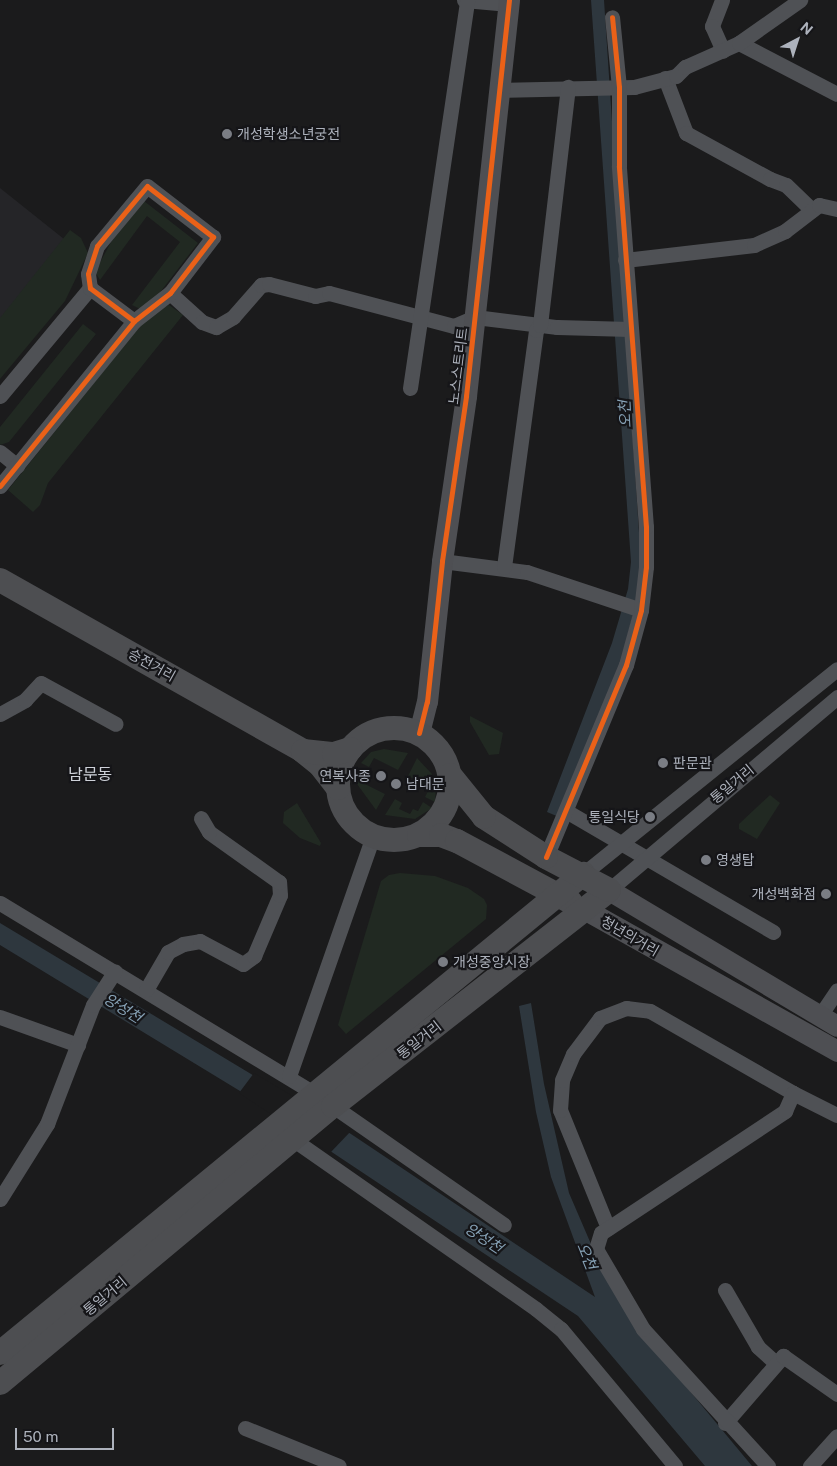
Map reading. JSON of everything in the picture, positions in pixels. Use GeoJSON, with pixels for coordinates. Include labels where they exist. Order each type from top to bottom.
{"type":"FeatureCollection","features":[{"type":"Feature","properties":{"kind":"main road","name":"노스스트리트"},"geometry":{"type":"LineString","coordinates":[[420,733],[427,702],[442,561],[475,317],[509,2]]}},
{"type":"Feature","properties":{"kind":"main road","name":"승전거리"},"geometry":{"type":"LineString","coordinates":[[0,580],[303,752],[320,765],[338,788]]}},
{"type":"Feature","properties":{"kind":"main road"},"geometry":{"type":"LineString","coordinates":[[303,752],[334,754],[350,749],[374,731],[405,728],[420,733],[434,744],[444,758],[450,775],[451,789],[444,810],[431,827],[419,835],[388,840],[373,836],[349,817],[338,788],[339,774],[350,749]]}},
{"type":"Feature","properties":{"kind":"main road","name":"청년의거리"},"geometry":{"type":"LineString","coordinates":[[450,775],[484,817],[546,857],[582,874],[828,1022]]}},
{"type":"Feature","properties":{"kind":"main road","name":"청년의거리"},"geometry":{"type":"LineString","coordinates":[[419,835],[441,835],[457,841],[586,910],[837,1051]]}},
{"type":"Feature","properties":{"kind":"main road","name":"통일거리"},"geometry":{"type":"LineString","coordinates":[[0,1353],[314,1093],[558,896],[582,874]]}},
{"type":"Feature","properties":{"kind":"main road","name":"통일거리"},"geometry":{"type":"LineString","coordinates":[[0,1383],[334,1106],[586,910],[609,890]]}},
{"type":"Feature","properties":{"kind":"street"},"geometry":{"type":"LineString","coordinates":[[722,0],[712,26],[723,51]]}},
{"type":"Feature","properties":{"kind":"street"},"geometry":{"type":"LineString","coordinates":[[500,90],[634,87],[676,76],[685,67],[739,43],[800,0]]}},
{"type":"Feature","properties":{"kind":"street"},"geometry":{"type":"LineString","coordinates":[[410,388],[466,1],[509,2]]}},
{"type":"Feature","properties":{"kind":"street"},"geometry":{"type":"LineString","coordinates":[[546,857],[566,811],[574,784],[626,665],[639,610],[646,528],[622,330],[626,260],[619,166],[619,88],[612,17]]}},
{"type":"Feature","properties":{"kind":"street"},"geometry":{"type":"LineString","coordinates":[[739,43],[837,94]]}},
{"type":"Feature","properties":{"kind":"street"},"geometry":{"type":"LineString","coordinates":[[665,78],[686,133],[770,180],[786,185],[812,210]]}},
{"type":"Feature","properties":{"kind":"street"},"geometry":{"type":"LineString","coordinates":[[504,567],[536,330],[540,325],[568,87]]}},
{"type":"Feature","properties":{"kind":"street"},"geometry":{"type":"LineString","coordinates":[[0,486],[134,321],[170,293],[213,237],[147,186],[97,246],[88,274],[90,288],[134,321]]}},
{"type":"Feature","properties":{"kind":"street"},"geometry":{"type":"LineString","coordinates":[[626,260],[754,245],[785,231],[812,210],[827,204],[837,209]]}},
{"type":"Feature","properties":{"kind":"street"},"geometry":{"type":"LineString","coordinates":[[170,293],[202,322],[216,327],[232,317],[261,285],[269,284],[315,296],[329,293],[454,326],[475,317],[540,325],[622,330]]}},
{"type":"Feature","properties":{"kind":"street"},"geometry":{"type":"LineString","coordinates":[[0,396],[90,288]]}},
{"type":"Feature","properties":{"kind":"street"},"geometry":{"type":"LineString","coordinates":[[0,452],[17,466]]}},
{"type":"Feature","properties":{"kind":"street"},"geometry":{"type":"LineString","coordinates":[[442,561],[504,567],[527,572],[619,605],[639,610]]}},
{"type":"Feature","properties":{"kind":"street","name":"통일거리"},"geometry":{"type":"LineString","coordinates":[[582,874],[837,669]]}},
{"type":"Feature","properties":{"kind":"street"},"geometry":{"type":"LineString","coordinates":[[0,714],[25,700],[41,683],[116,724]]}},
{"type":"Feature","properties":{"kind":"street","name":"통일거리"},"geometry":{"type":"LineString","coordinates":[[609,890],[837,697]]}},
{"type":"Feature","properties":{"kind":"street"},"geometry":{"type":"LineString","coordinates":[[566,811],[773,932]]}},
{"type":"Feature","properties":{"kind":"street"},"geometry":{"type":"LineString","coordinates":[[146,990],[168,952],[183,944],[200,941],[243,964],[254,956],[280,895],[279,882],[209,832],[201,818]]}},
{"type":"Feature","properties":{"kind":"street"},"geometry":{"type":"LineString","coordinates":[[288,1076],[373,836]]}},
{"type":"Feature","properties":{"kind":"street"},"geometry":{"type":"LineString","coordinates":[[0,903],[112,976],[146,990],[314,1093]]}},
{"type":"Feature","properties":{"kind":"street"},"geometry":{"type":"LineString","coordinates":[[0,1199],[47,1124],[93,1005],[112,976]]}},
{"type":"Feature","properties":{"kind":"street"},"geometry":{"type":"LineString","coordinates":[[828,1022],[836,994]]}},
{"type":"Feature","properties":{"kind":"street"},"geometry":{"type":"LineString","coordinates":[[608,1228],[560,1110],[562,1080],[572,1054],[600,1018],[626,1008],[650,1011],[793,1093],[837,1115]]}},
{"type":"Feature","properties":{"kind":"street"},"geometry":{"type":"LineString","coordinates":[[0,1017],[78,1045]]}},
{"type":"Feature","properties":{"kind":"street"},"geometry":{"type":"LineString","coordinates":[[768,1466],[725,1423],[643,1329],[596,1249],[601,1233],[785,1111],[793,1093]]}},
{"type":"Feature","properties":{"kind":"street"},"geometry":{"type":"LineString","coordinates":[[334,1106],[504,1225]]}},
{"type":"Feature","properties":{"kind":"street"},"geometry":{"type":"LineString","coordinates":[[294,1140],[536,1309],[561,1329],[675,1466]]}},
{"type":"Feature","properties":{"kind":"street"},"geometry":{"type":"LineString","coordinates":[[725,1290],[758,1347],[776,1363]]}},
{"type":"Feature","properties":{"kind":"street"},"geometry":{"type":"LineString","coordinates":[[725,1423],[783,1356],[837,1394]]}},
{"type":"Feature","properties":{"kind":"street"},"geometry":{"type":"LineString","coordinates":[[245,1428],[339,1466]]}},
{"type":"Feature","properties":{"kind":"street"},"geometry":{"type":"LineString","coordinates":[[810,1466],[837,1436]]}},
{"type":"Feature","properties":{"kind":"shaded area"},"geometry":{"type":"Polygon","coordinates":[[[0,188],[79,251],[0,366],[0,188]]]}},
{"type":"Feature","properties":{"kind":"shaded area"},"geometry":{"type":"Polygon","coordinates":[[[144,201],[198,243],[151,304],[140,309],[132,305],[180,242],[147,216],[100,280],[95,272],[111,242],[144,201]]]}},
{"type":"Feature","properties":{"kind":"shaded area"},"geometry":{"type":"Polygon","coordinates":[[[70,230],[81,238],[88,253],[65,301],[0,379],[0,318],[70,230]]]}},
{"type":"Feature","properties":{"kind":"shaded area"},"geometry":{"type":"Polygon","coordinates":[[[169,305],[183,315],[48,483],[40,505],[33,512],[8,490],[139,327],[156,311],[169,305]]]}},
{"type":"Feature","properties":{"kind":"shaded area"},"geometry":{"type":"Polygon","coordinates":[[[83,324],[96,334],[9,442],[0,445],[0,427],[83,324]]]}},
{"type":"Feature","properties":{"kind":"shaded area"},"geometry":{"type":"Polygon","coordinates":[[[470,716],[503,733],[499,754],[489,755],[470,722],[470,716]]]}},
{"type":"Feature","properties":{"kind":"shaded area"},"geometry":{"type":"Polygon","coordinates":[[[384,749],[408,753],[398,770],[374,758],[369,767],[361,763],[371,752],[384,749]]]}},
{"type":"Feature","properties":{"kind":"shaded area"},"geometry":{"type":"Polygon","coordinates":[[[417,758],[432,774],[436,788],[435,802],[425,797],[430,787],[408,776],[417,758]]]}},
{"type":"Feature","properties":{"kind":"shaded area"},"geometry":{"type":"Polygon","coordinates":[[[359,768],[366,772],[361,782],[385,794],[376,810],[357,784],[359,768]]]}},
{"type":"Feature","properties":{"kind":"shaded area"},"geometry":{"type":"Polygon","coordinates":[[[770,795],[780,803],[757,839],[739,829],[739,824],[770,795]]]}},
{"type":"Feature","properties":{"kind":"shaded area"},"geometry":{"type":"Polygon","coordinates":[[[395,799],[402,803],[399,809],[410,814],[413,809],[418,811],[423,802],[432,808],[415,819],[385,815],[395,799]]]}},
{"type":"Feature","properties":{"kind":"shaded area"},"geometry":{"type":"Polygon","coordinates":[[[297,803],[321,843],[320,846],[300,838],[283,823],[284,812],[297,803]]]}},
{"type":"Feature","properties":{"kind":"shaded area"},"geometry":{"type":"Polygon","coordinates":[[[400,873],[435,876],[468,888],[484,899],[487,905],[486,919],[346,1034],[338,1025],[381,881],[389,875],[400,873]]]}},
{"type":"Feature","properties":{"kind":"water","name":"오천"},"geometry":{"type":"Polygon","coordinates":[[[591,0],[604,0],[641,563],[638,594],[621,662],[559,817],[547,812],[612,643],[628,589],[631,562],[591,0]]]}},
{"type":"Feature","properties":{"kind":"water"},"geometry":{"type":"Polygon","coordinates":[[[0,923],[351,1134],[595,1297],[551,1177],[536,1112],[519,1006],[531,1003],[544,1084],[569,1193],[597,1258],[635,1325],[752,1466],[705,1466],[578,1316],[240,1091],[0,945],[0,923]]]}},
{"type":"Feature","properties":{"kind":"pier"},"geometry":{"type":"Polygon","coordinates":[[[254,1073],[351,1131],[330,1153],[239,1093],[254,1073]]]}},
{"type":"Feature","properties":{"kind":"cycle path"},"geometry":{"type":"LineString","coordinates":[[419,733],[427,702],[442,561],[466,396],[509,0]]}},
{"type":"Feature","properties":{"kind":"cycle path"},"geometry":{"type":"LineString","coordinates":[[546,857],[626,665],[641,610],[646,567],[646,527],[619,166],[619,87],[612,17]]}},
{"type":"Feature","properties":{"kind":"cycle path"},"geometry":{"type":"LineString","coordinates":[[0,486],[134,321],[170,293],[213,237],[147,186],[97,246],[88,274],[90,288],[134,321]]}},
{"type":"Feature","properties":{"kind":"place","name":"개성학생소년궁전"},"geometry":{"type":"Point","coordinates":[227,134]}},
{"type":"Feature","properties":{"kind":"place","name":"판문관"},"geometry":{"type":"Point","coordinates":[663,763]}},
{"type":"Feature","properties":{"kind":"place","name":"연복사종"},"geometry":{"type":"Point","coordinates":[381,776]}},
{"type":"Feature","properties":{"kind":"place","name":"남대문"},"geometry":{"type":"Point","coordinates":[396,784]}},
{"type":"Feature","properties":{"kind":"place","name":"통일식당"},"geometry":{"type":"Point","coordinates":[650,817]}},
{"type":"Feature","properties":{"kind":"place","name":"영생탑"},"geometry":{"type":"Point","coordinates":[706,860]}},
{"type":"Feature","properties":{"kind":"place","name":"개성백화점"},"geometry":{"type":"Point","coordinates":[826,894]}},
{"type":"Feature","properties":{"kind":"place","name":"개성중앙시장"},"geometry":{"type":"Point","coordinates":[443,962]}},
{"type":"Feature","properties":{"kind":"district","name":"남문동"},"geometry":{"type":"Point","coordinates":[90,775]}},
{"type":"Feature","properties":{"kind":"water label","name":"양성천"},"geometry":{"type":"Point","coordinates":[123,1008]}},
{"type":"Feature","properties":{"kind":"water label","name":"양성천"},"geometry":{"type":"Point","coordinates":[484,1238]}}]}
